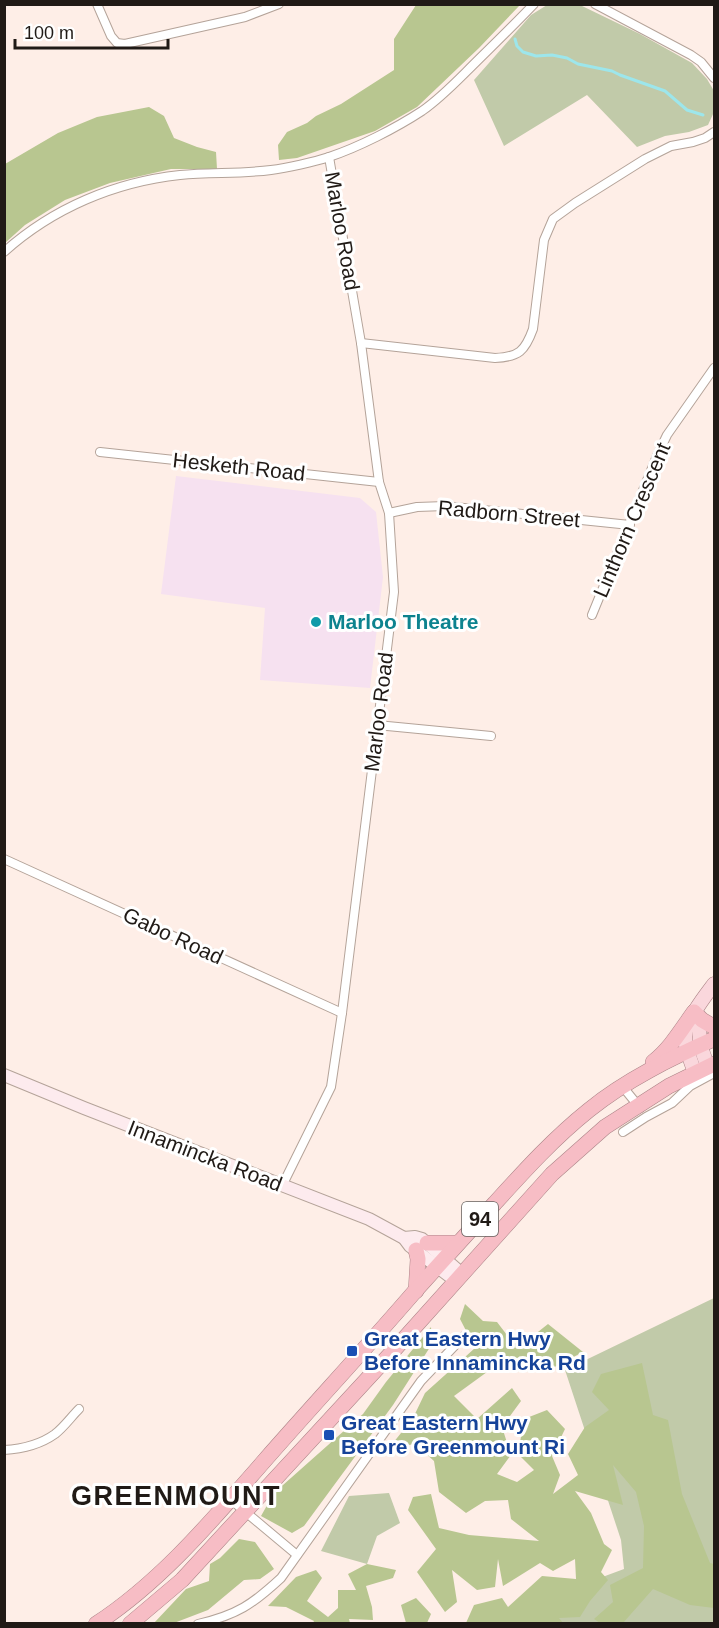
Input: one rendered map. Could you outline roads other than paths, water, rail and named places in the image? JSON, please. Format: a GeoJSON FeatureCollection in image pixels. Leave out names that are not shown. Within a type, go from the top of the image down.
{"type":"FeatureCollection","features":[{"type":"Feature","properties":{"kind":"highway"},"geometry":{"type":"LineString","coordinates":[[628,1084],[661,1056],[694,1012],[714,1027]]}},
{"type":"Feature","properties":{"kind":"highway","name":"94"},"geometry":{"type":"LineString","coordinates":[[96,1623],[125,1603],[177,1556],[458,1243],[559,1135],[590,1109],[628,1084],[701,1045]]}},
{"type":"Feature","properties":{"kind":"highway","name":"94"},"geometry":{"type":"LineString","coordinates":[[130,1623],[182,1580],[552,1174],[605,1127],[642,1111],[669,1086],[708,1069]]}},
{"type":"Feature","properties":{"kind":"highway"},"geometry":{"type":"LineString","coordinates":[[416,1291],[421,1246],[458,1243]]}},
{"type":"Feature","properties":{"kind":"main road"},"geometry":{"type":"LineString","coordinates":[[708,1069],[701,1045],[699,1024],[694,1012],[714,984]]}},
{"type":"Feature","properties":{"kind":"main road","name":"Innamincka Road"},"geometry":{"type":"LineString","coordinates":[[4,1075],[369,1219],[404,1238],[422,1239],[421,1246]]}},
{"type":"Feature","properties":{"kind":"main road"},"geometry":{"type":"LineString","coordinates":[[421,1246],[459,1278]]}},
{"type":"Feature","properties":{"kind":"street"},"geometry":{"type":"LineString","coordinates":[[97,4],[111,36],[117,43],[125,44],[234,20],[279,4]]}},
{"type":"Feature","properties":{"kind":"street"},"geometry":{"type":"LineString","coordinates":[[4,252],[34,228],[63,210],[119,187],[150,179],[181,175],[272,170],[328,157],[377,136],[423,110],[449,88],[534,4]]}},
{"type":"Feature","properties":{"kind":"street"},"geometry":{"type":"LineString","coordinates":[[595,4],[691,55],[701,62],[714,78]]}},
{"type":"Feature","properties":{"kind":"street"},"geometry":{"type":"LineString","coordinates":[[361,343],[495,358],[520,353],[533,330],[544,240],[553,219],[574,203],[645,159],[671,146],[693,142],[714,132]]}},
{"type":"Feature","properties":{"kind":"street","name":"Marloo Road"},"geometry":{"type":"LineString","coordinates":[[282,1186],[331,1087],[394,592],[389,513],[379,482],[361,343],[328,157]]}},
{"type":"Feature","properties":{"kind":"street","name":"Linthorn Crescent"},"geometry":{"type":"LineString","coordinates":[[592,615],[657,456],[668,435],[714,368]]}},
{"type":"Feature","properties":{"kind":"street","name":"Hesketh Road"},"geometry":{"type":"LineString","coordinates":[[100,452],[379,482]]}},
{"type":"Feature","properties":{"kind":"street","name":"Radborn Street"},"geometry":{"type":"LineString","coordinates":[[389,513],[417,507],[445,506],[630,525]]}},
{"type":"Feature","properties":{"kind":"street"},"geometry":{"type":"LineString","coordinates":[[377,724],[491,736]]}},
{"type":"Feature","properties":{"kind":"street","name":"Gabo Road"},"geometry":{"type":"LineString","coordinates":[[4,859],[342,1013]]}},
{"type":"Feature","properties":{"kind":"street"},"geometry":{"type":"LineString","coordinates":[[622,1132],[642,1111],[628,1084]]}},
{"type":"Feature","properties":{"kind":"street"},"geometry":{"type":"LineString","coordinates":[[198,1623],[238,1612],[260,1598],[281,1578],[421,1381],[464,1336]]}},
{"type":"Feature","properties":{"kind":"street"},"geometry":{"type":"LineString","coordinates":[[4,1450],[38,1443],[55,1433],[79,1409]]}},
{"type":"Feature","properties":{"kind":"street"},"geometry":{"type":"LineString","coordinates":[[230,1499],[297,1555]]}},
{"type":"Feature","properties":{"kind":"waterway"},"geometry":{"type":"LineString","coordinates":[[515,39],[517,46],[523,52],[536,56],[552,55],[567,58],[578,64],[612,71],[665,91],[687,110],[703,115]]}},
{"type":"Feature","properties":{"kind":"place","name":"Marloo Theatre"},"geometry":{"type":"Point","coordinates":[316,622]}},
{"type":"Feature","properties":{"kind":"place","name":"Great Eastern Hwy Before Innamincka Rd"},"geometry":{"type":"Point","coordinates":[352,1351]}},
{"type":"Feature","properties":{"kind":"place","name":"Great Eastern Hwy Before Greenmount Ri"},"geometry":{"type":"Point","coordinates":[329,1435]}},
{"type":"Feature","properties":{"kind":"district","name":"GREENMOUNT"},"geometry":{"type":"Point","coordinates":[176,1496]}}]}
